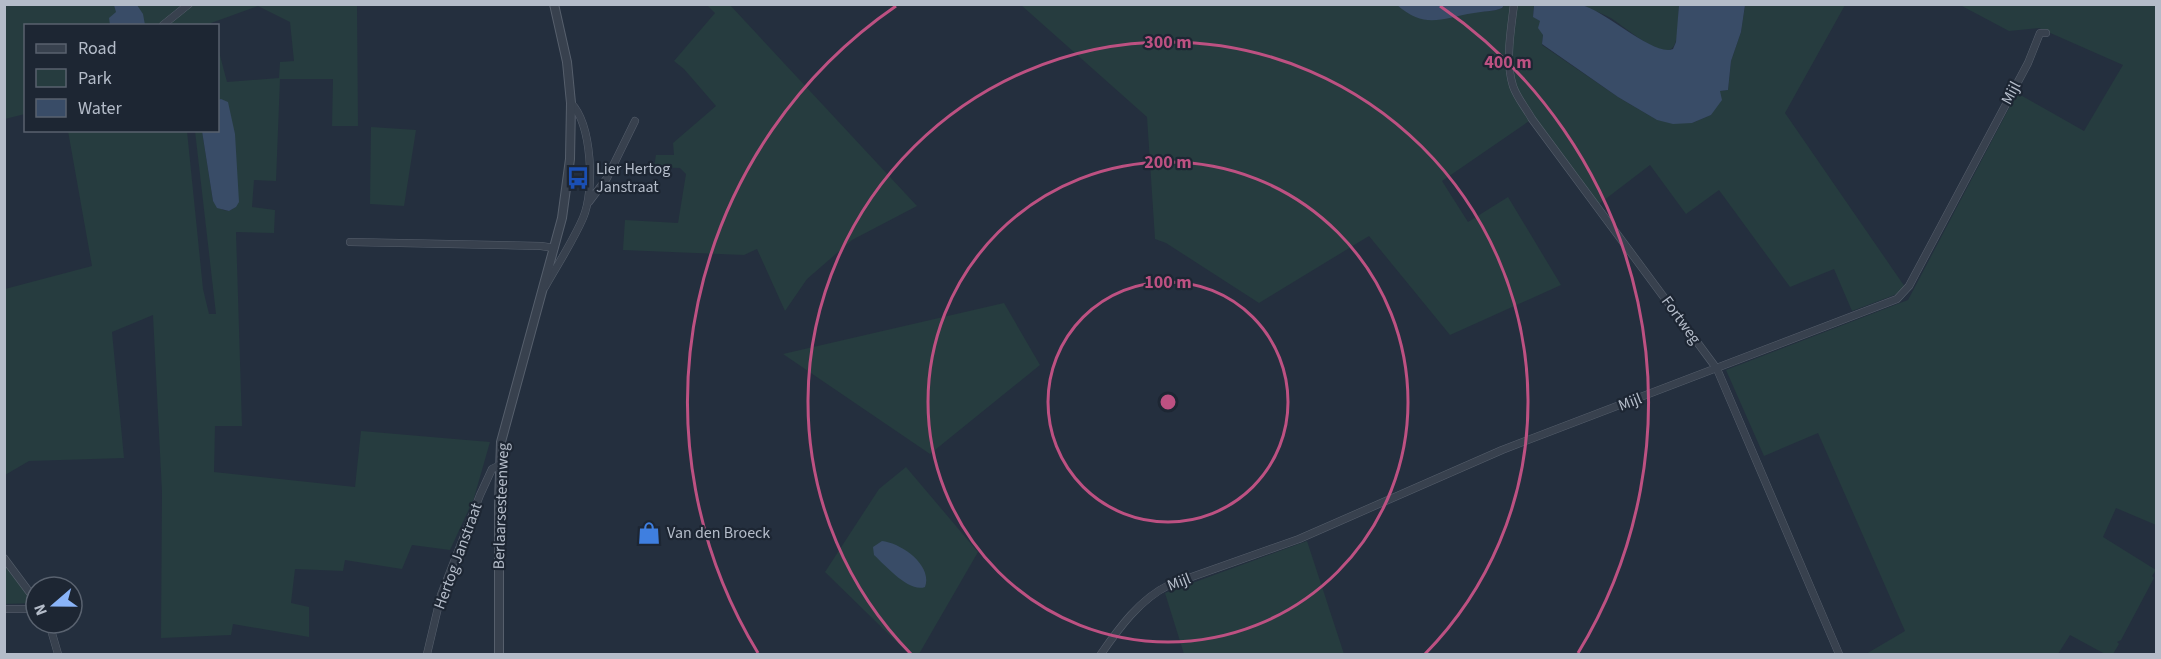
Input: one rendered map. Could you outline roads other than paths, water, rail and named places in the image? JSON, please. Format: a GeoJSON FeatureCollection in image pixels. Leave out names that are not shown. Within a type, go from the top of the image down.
{"type":"FeatureCollection","features":[{"type":"Feature","properties":{"kind":"street"},"geometry":{"type":"LineString","coordinates":[[164,24],[189,4]]}},
{"type":"Feature","properties":{"kind":"street","name":"Berlaarsesteenweg"},"geometry":{"type":"LineString","coordinates":[[499,654],[501,442],[554,248],[568,184],[572,138],[567,62],[554,4]]}},
{"type":"Feature","properties":{"kind":"street","name":"Fortweg"},"geometry":{"type":"LineString","coordinates":[[1514,4],[1511,75],[1519,97],[1532,119],[1717,369],[1839,654]]}},
{"type":"Feature","properties":{"kind":"street","name":"Mijl"},"geometry":{"type":"LineString","coordinates":[[1101,654],[1132,615],[1160,590],[1309,535],[1502,450],[1897,299],[1904,293],[2028,63],[2040,33],[2046,33]]}},
{"type":"Feature","properties":{"kind":"street","name":"Berlaarsesteenweg"},"geometry":{"type":"LineString","coordinates":[[543,292],[584,217],[588,203],[590,160],[585,134],[571,102]]}},
{"type":"Feature","properties":{"kind":"street","name":"Berlaarsesteenweg"},"geometry":{"type":"LineString","coordinates":[[588,203],[607,178],[635,121]]}},
{"type":"Feature","properties":{"kind":"street"},"geometry":{"type":"LineString","coordinates":[[350,242],[519,245],[554,248]]}},
{"type":"Feature","properties":{"kind":"street","name":"Hertog Janstraat"},"geometry":{"type":"LineString","coordinates":[[427,654],[441,595],[480,495],[492,470],[500,465]]}},
{"type":"Feature","properties":{"kind":"street"},"geometry":{"type":"LineString","coordinates":[[4,558],[24,585]]}},
{"type":"Feature","properties":{"kind":"street"},"geometry":{"type":"LineString","coordinates":[[4,609],[24,609]]}},
{"type":"Feature","properties":{"kind":"street"},"geometry":{"type":"LineString","coordinates":[[53,635],[58,654]]}},
{"type":"Feature","properties":{"kind":"water"},"geometry":{"type":"Polygon","coordinates":[[[1557,3],[1581,5],[1603,15],[1642,40],[1665,50],[1673,49],[1676,42],[1679,5],[1745,5],[1741,32],[1731,61],[1728,90],[1720,91],[1722,100],[1711,115],[1692,123],[1673,124],[1657,120],[1618,97],[1542,44],[1543,35],[1538,28],[1540,21],[1533,17],[1534,6],[1557,3]]]}},
{"type":"Feature","properties":{"kind":"water"},"geometry":{"type":"Polygon","coordinates":[[[114,5],[137,5],[143,14],[145,24],[110,24],[109,18],[116,12],[114,5]]]}},
{"type":"Feature","properties":{"kind":"water"},"geometry":{"type":"Polygon","coordinates":[[[1397,5],[1504,5],[1495,10],[1425,20],[1407,13],[1397,5]]]}},
{"type":"Feature","properties":{"kind":"water"},"geometry":{"type":"Polygon","coordinates":[[[219,100],[228,102],[235,134],[239,202],[229,211],[217,208],[213,201],[202,132],[219,132],[219,100]]]}},
{"type":"Feature","properties":{"kind":"water"},"geometry":{"type":"Polygon","coordinates":[[[882,541],[898,546],[920,563],[926,579],[925,587],[919,588],[905,582],[874,555],[873,547],[882,541]]]}},
{"type":"Feature","properties":{"kind":"place","name":"Lier Hertog Janstraat"},"geometry":{"type":"Point","coordinates":[578,178]}},
{"type":"Feature","properties":{"kind":"place","name":"Van den Broeck"},"geometry":{"type":"Point","coordinates":[649,533]}}]}
